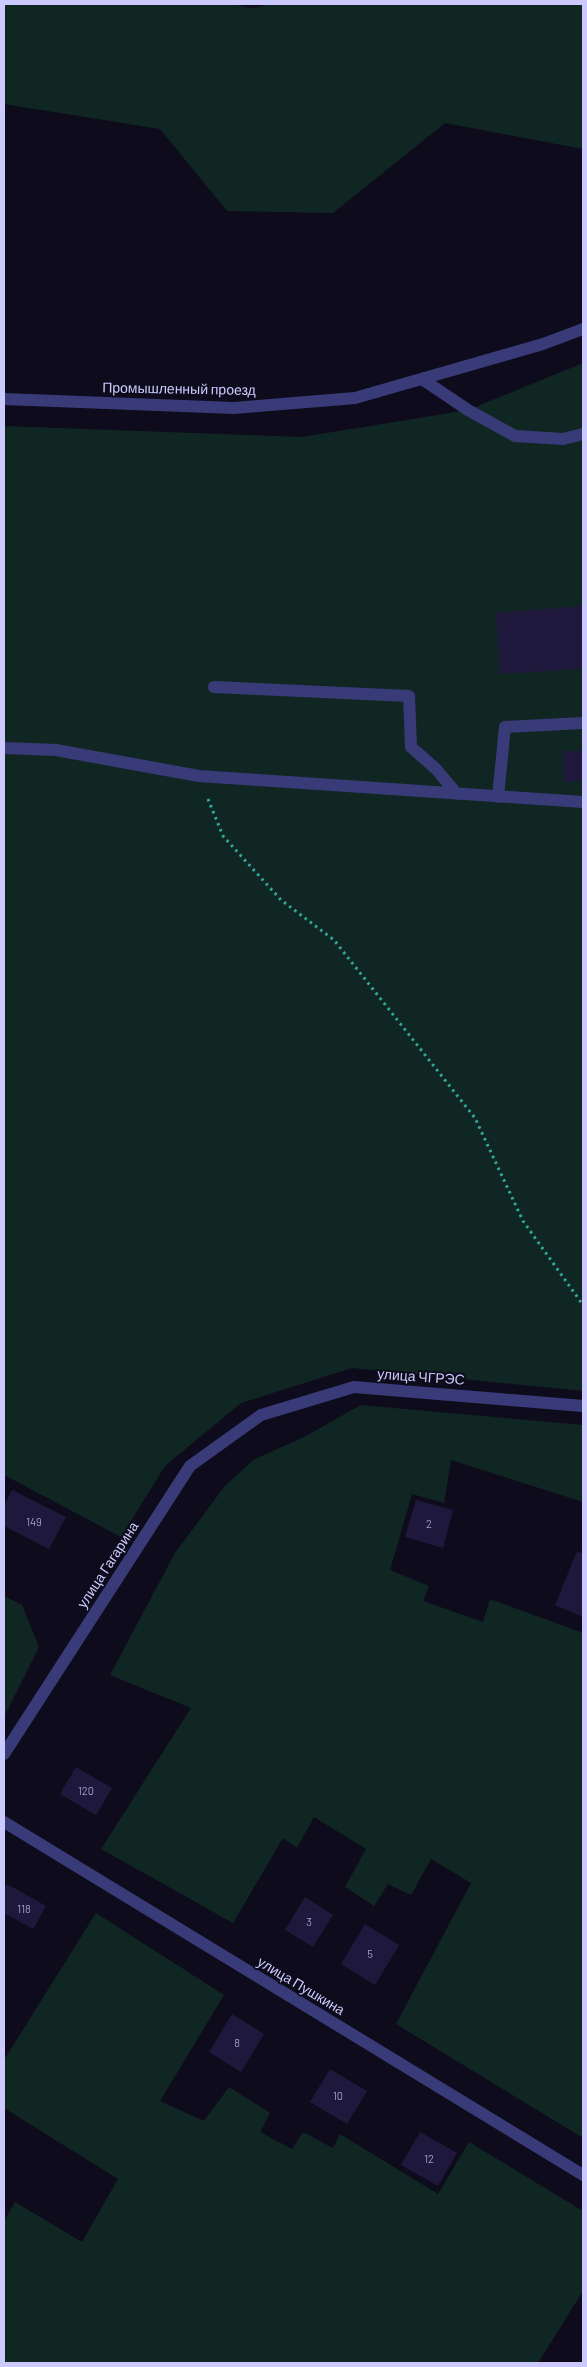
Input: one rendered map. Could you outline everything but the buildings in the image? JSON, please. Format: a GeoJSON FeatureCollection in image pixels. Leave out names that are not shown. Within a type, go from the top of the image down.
{"type":"FeatureCollection","features":[{"type":"Feature","properties":{"kind":"street","name":"Промышленный проезд"},"geometry":{"type":"LineString","coordinates":[[4,399],[234,408],[355,398],[543,344],[583,328]]}},
{"type":"Feature","properties":{"kind":"street"},"geometry":{"type":"LineString","coordinates":[[422,378],[468,410],[515,436],[563,439],[583,434]]}},
{"type":"Feature","properties":{"kind":"street"},"geometry":{"type":"LineString","coordinates":[[214,687],[409,696],[411,747],[436,769],[457,794]]}},
{"type":"Feature","properties":{"kind":"street"},"geometry":{"type":"LineString","coordinates":[[498,797],[505,727],[583,723]]}},
{"type":"Feature","properties":{"kind":"street"},"geometry":{"type":"LineString","coordinates":[[4,748],[56,750],[199,776],[583,802]]}},
{"type":"Feature","properties":{"kind":"street","name":"улица ЧГРЭС"},"geometry":{"type":"LineString","coordinates":[[261,1415],[354,1387],[583,1406]]}},
{"type":"Feature","properties":{"kind":"street","name":"улица Гагарина"},"geometry":{"type":"LineString","coordinates":[[4,1754],[190,1466],[261,1415]]}},
{"type":"Feature","properties":{"kind":"street","name":"улица Пушкина"},"geometry":{"type":"LineString","coordinates":[[4,1822],[583,2175]]}},
{"type":"Feature","properties":{"kind":"path"},"geometry":{"type":"LineString","coordinates":[[199,776],[223,836],[282,900],[334,940],[475,1118],[523,1221],[583,1305]]}},
{"type":"Feature","properties":{"kind":"green space"},"geometry":{"type":"Polygon","coordinates":[[[4,4],[230,4],[253,8],[271,4],[583,4],[583,149],[445,123],[333,213],[227,211],[160,129],[4,104],[4,4]]]}},
{"type":"Feature","properties":{"kind":"green space"},"geometry":{"type":"Polygon","coordinates":[[[583,363],[583,1391],[352,1368],[241,1403],[165,1466],[121,1537],[4,1475],[4,426],[302,437],[468,410],[583,363]]]}},
{"type":"Feature","properties":{"kind":"green space"},"geometry":{"type":"Polygon","coordinates":[[[361,1405],[583,1425],[583,1502],[451,1460],[444,1503],[412,1494],[390,1570],[429,1586],[423,1601],[483,1622],[490,1599],[583,1633],[583,2138],[396,2024],[471,1883],[431,1859],[411,1895],[388,1884],[374,1906],[345,1887],[366,1849],[314,1817],[297,1848],[283,1838],[233,1923],[101,1849],[191,1708],[110,1675],[175,1553],[224,1487],[253,1460],[304,1437],[361,1405]]]}},
{"type":"Feature","properties":{"kind":"green space"},"geometry":{"type":"Polygon","coordinates":[[[4,1596],[22,1605],[39,1647],[4,1717],[4,1596]]]}},
{"type":"Feature","properties":{"kind":"green space"},"geometry":{"type":"Polygon","coordinates":[[[96,1913],[224,1995],[160,2101],[204,2121],[229,2087],[270,2113],[260,2132],[292,2149],[303,2132],[333,2148],[340,2134],[438,2194],[469,2142],[583,2211],[583,2291],[538,2363],[4,2363],[4,2221],[15,2202],[82,2242],[118,2179],[4,2108],[4,2060],[96,1913]]]}}]}
